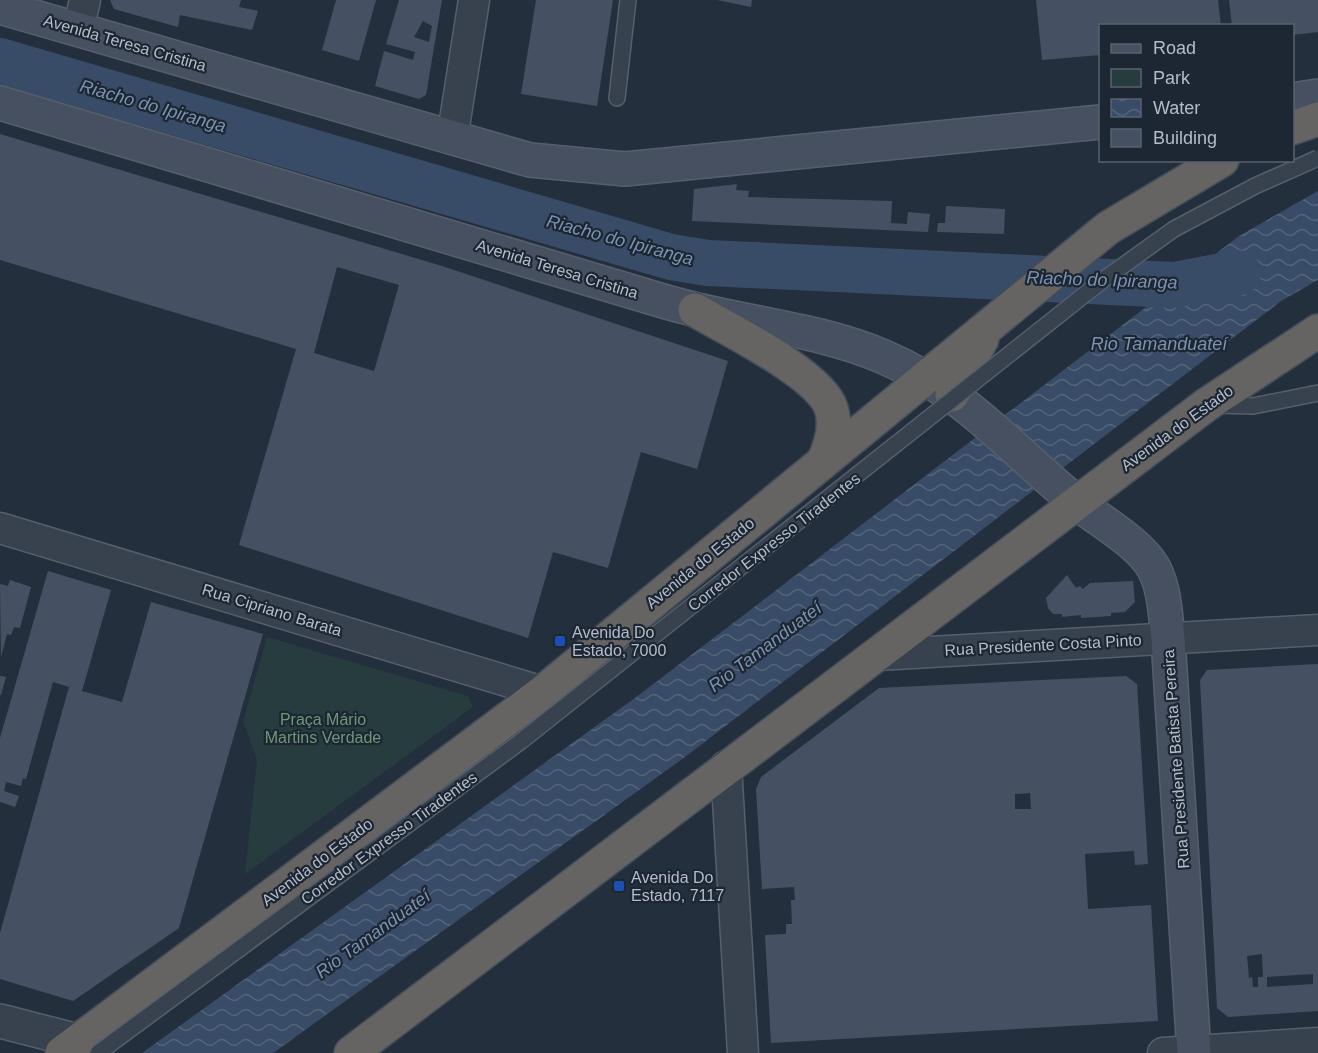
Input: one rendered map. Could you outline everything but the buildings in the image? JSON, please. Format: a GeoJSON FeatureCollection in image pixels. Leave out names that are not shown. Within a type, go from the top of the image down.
{"type":"FeatureCollection","features":[{"type":"Feature","properties":{"kind":"highway"},"geometry":{"type":"LineString","coordinates":[[1294,128],[1318,119]]}},
{"type":"Feature","properties":{"kind":"highway","name":"Avenida do Estado"},"geometry":{"type":"LineString","coordinates":[[79,1049],[543,692],[1108,228],[1219,162]]}},
{"type":"Feature","properties":{"kind":"highway"},"geometry":{"type":"LineString","coordinates":[[694,310],[791,367],[820,389],[831,406],[833,417],[832,440],[823,462]]}},
{"type":"Feature","properties":{"kind":"highway"},"geometry":{"type":"LineString","coordinates":[[963,403],[990,325]]}},
{"type":"Feature","properties":{"kind":"highway","name":"Avenida do Estado"},"geometry":{"type":"LineString","coordinates":[[351,1053],[726,766],[877,655],[1070,497],[1318,331]]}},
{"type":"Feature","properties":{"kind":"main road","name":"Avenida Teresa Cristina"},"geometry":{"type":"LineString","coordinates":[[0,7],[82,15],[452,139],[530,160],[624,169],[1099,122]]}},
{"type":"Feature","properties":{"kind":"main road"},"geometry":{"type":"LineString","coordinates":[[1294,100],[1318,96]]}},
{"type":"Feature","properties":{"kind":"main road","name":"Avenida Teresa Cristina"},"geometry":{"type":"LineString","coordinates":[[0,103],[694,310],[825,337],[882,356],[926,377],[963,403],[1070,497]]}},
{"type":"Feature","properties":{"kind":"main road","name":"Rua Presidente Batista Pereira"},"geometry":{"type":"LineString","coordinates":[[1070,497],[1130,542],[1151,563],[1161,587],[1168,639],[1183,1052]]}},
{"type":"Feature","properties":{"kind":"street"},"geometry":{"type":"LineString","coordinates":[[452,139],[474,0]]}},
{"type":"Feature","properties":{"kind":"street","name":"Rua Cipriano Barata"},"geometry":{"type":"LineString","coordinates":[[0,528],[543,692]]}},
{"type":"Feature","properties":{"kind":"street","name":"Rua Presidente Costa Pinto"},"geometry":{"type":"LineString","coordinates":[[877,655],[1318,630]]}},
{"type":"Feature","properties":{"kind":"street"},"geometry":{"type":"LineString","coordinates":[[726,766],[742,1053]]}},
{"type":"Feature","properties":{"kind":"street"},"geometry":{"type":"LineString","coordinates":[[0,1021],[79,1049]]}},
{"type":"Feature","properties":{"kind":"street"},"geometry":{"type":"LineString","coordinates":[[1183,1052],[1318,1043]]}},
{"type":"Feature","properties":{"kind":"lane"},"geometry":{"type":"LineString","coordinates":[[617,98],[628,0]]}},
{"type":"Feature","properties":{"kind":"lane","name":"Corredor Expresso Tiradentes"},"geometry":{"type":"LineString","coordinates":[[79,1049],[520,742],[1103,280],[1174,229],[1255,186],[1318,158]]}},
{"type":"Feature","properties":{"kind":"lane"},"geometry":{"type":"LineString","coordinates":[[1206,405],[1253,406],[1318,393]]}},
{"type":"Feature","properties":{"kind":"green space","name":"Praça Mário Martins Verdade"},"geometry":{"type":"Polygon","coordinates":[[[267,637],[468,696],[473,707],[245,874],[257,760],[243,721],[267,637]]]}},
{"type":"Feature","properties":{"kind":"water","name":"Rio Tamanduateí"},"geometry":{"type":"Polygon","coordinates":[[[1318,191],[1318,280],[1281,301],[685,757],[273,1053],[142,1053],[639,695],[1239,236],[1318,191]]]}},
{"type":"Feature","properties":{"kind":"waterway","name":"Riacho do Ipiranga"},"geometry":{"type":"LineString","coordinates":[[0,61],[671,257],[708,263],[1174,285],[1238,273]]}},
{"type":"Feature","properties":{"kind":"place","name":"Avenida Do Estado, 7000"},"geometry":{"type":"Point","coordinates":[560,641]}},
{"type":"Feature","properties":{"kind":"place","name":"Avenida Do Estado, 7117"},"geometry":{"type":"Point","coordinates":[619,886]}}]}
